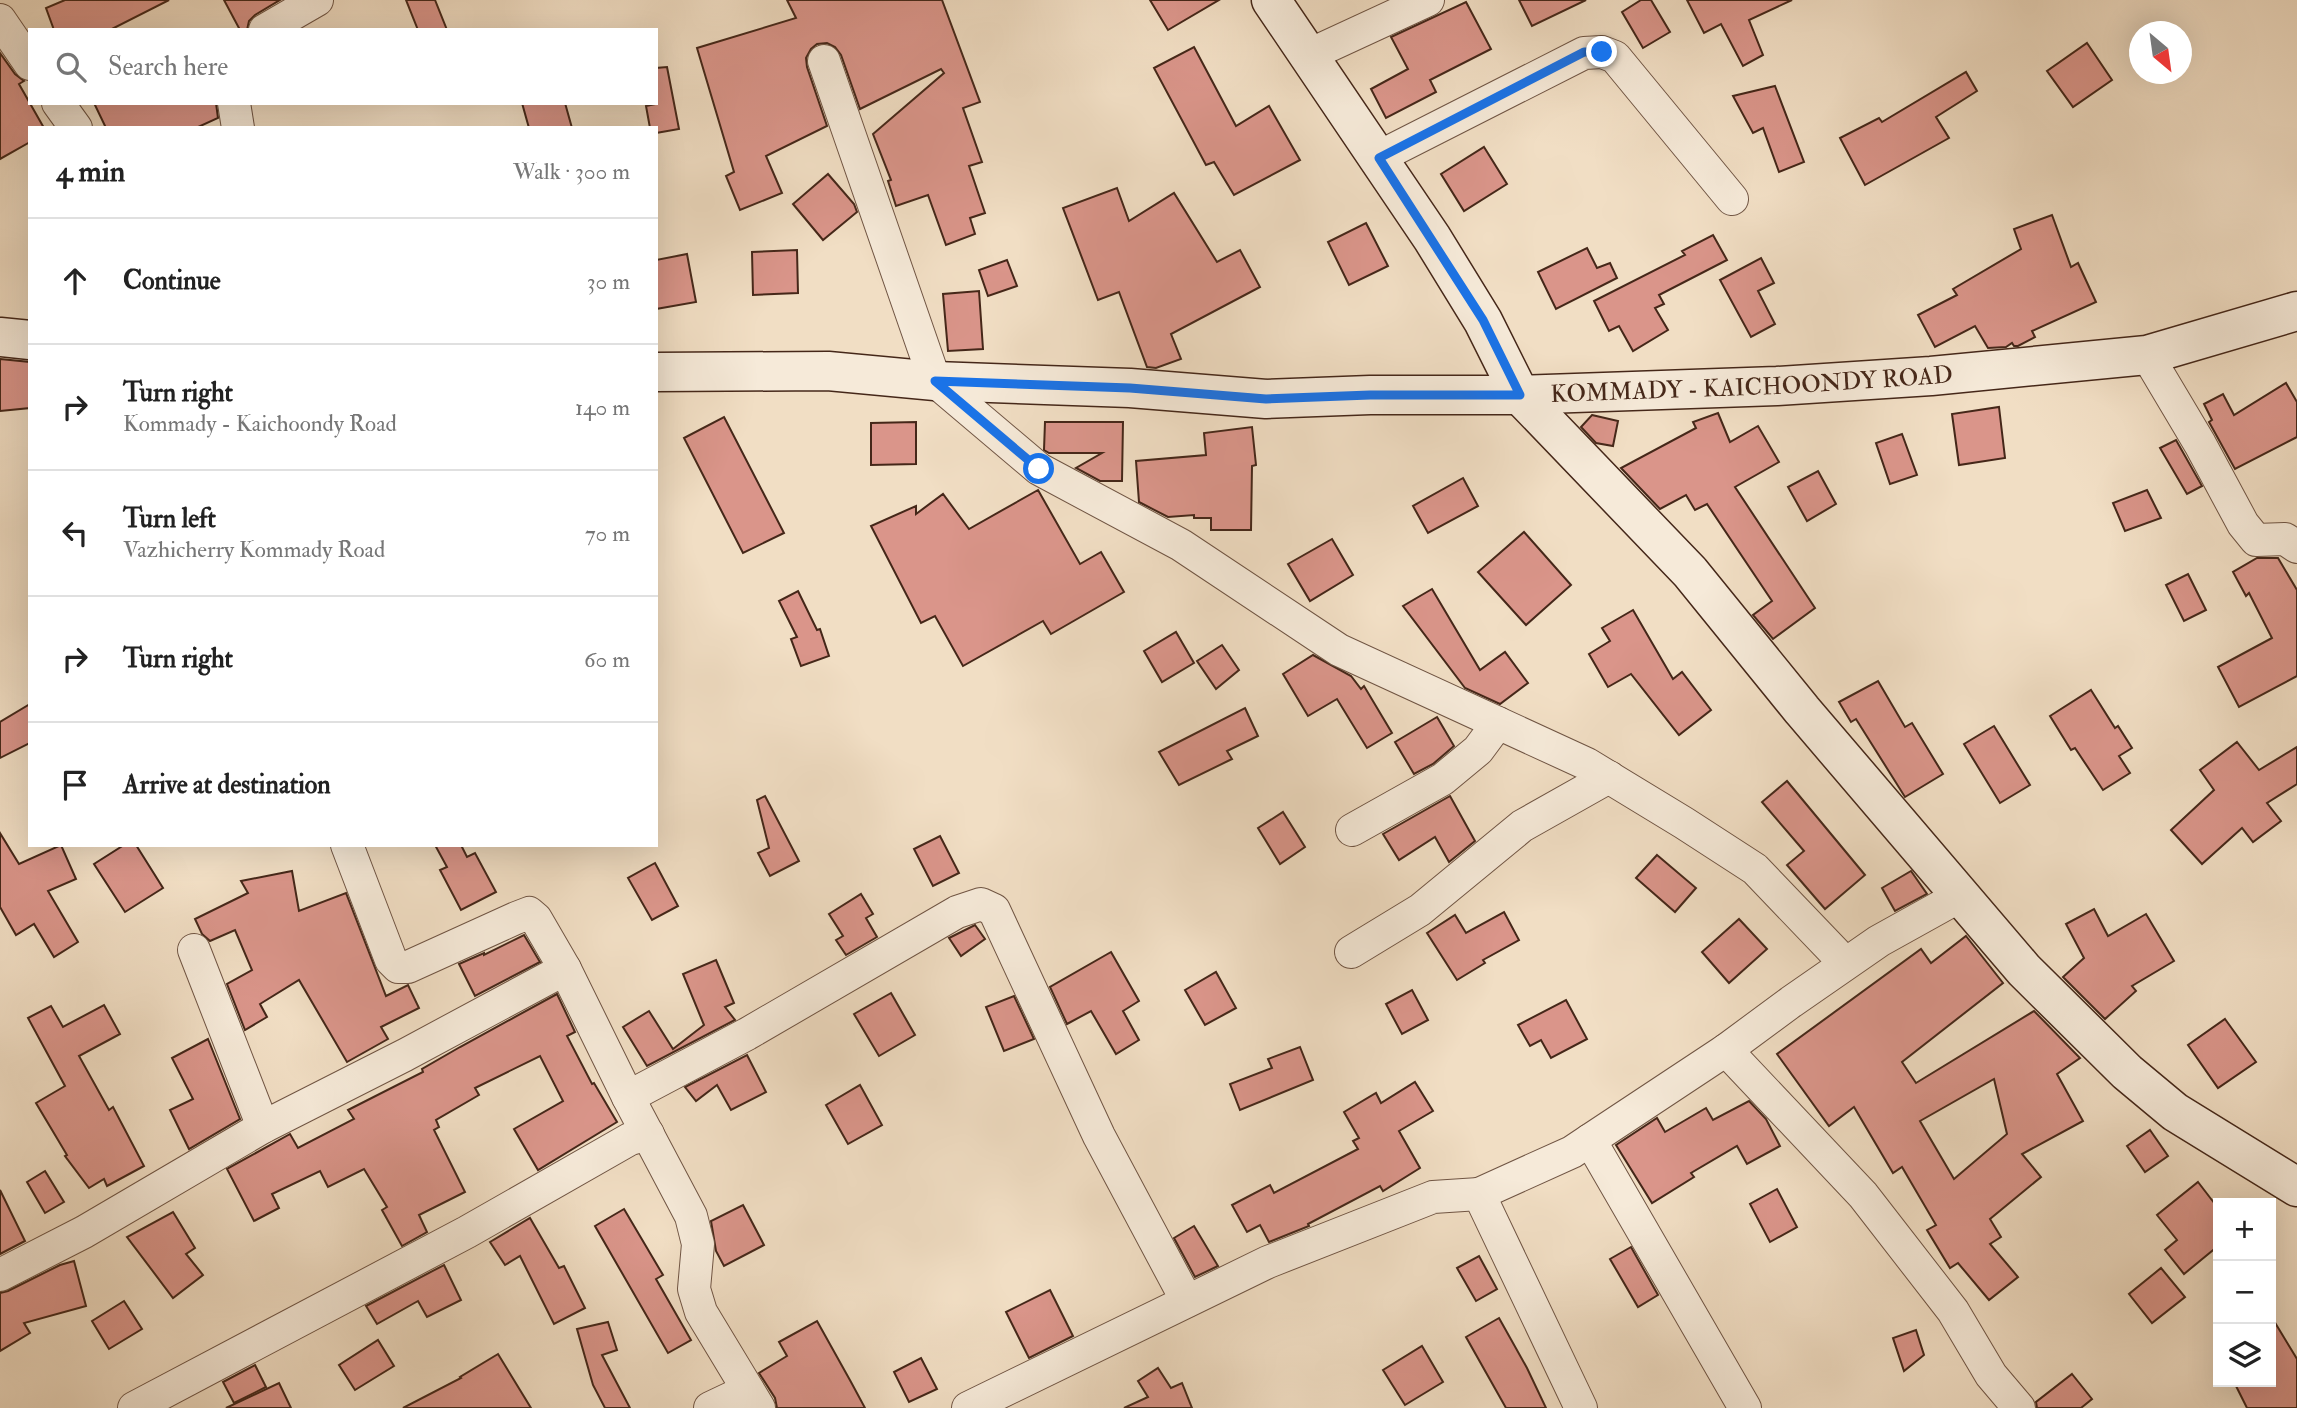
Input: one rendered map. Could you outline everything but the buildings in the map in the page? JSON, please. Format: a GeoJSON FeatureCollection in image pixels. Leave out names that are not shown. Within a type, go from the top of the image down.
{"type":"FeatureCollection","features":[{"type":"Feature","properties":{"kind":"main road"},"geometry":{"type":"LineString","coordinates":[[1271,0],[1379,158],[1483,320],[1520,395],[1690,572],[1802,710],[2024,970],[2127,1072],[2175,1112],[2297,1187]]}},
{"type":"Feature","properties":{"kind":"main road","name":"KOMMADY - KAICHOONDY ROAD"},"geometry":{"type":"LineString","coordinates":[[658,372],[828,371],[935,381],[1130,388],[1266,399],[1370,395],[1520,395],[1802,385],[1931,376],[2147,355],[2297,312]]}},
{"type":"Feature","properties":{"kind":"main road"},"geometry":{"type":"LineString","coordinates":[[0,337],[28,340]]}},
{"type":"Feature","properties":{"kind":"street"},"geometry":{"type":"LineString","coordinates":[[268,28],[317,0]]}},
{"type":"Feature","properties":{"kind":"street"},"geometry":{"type":"LineString","coordinates":[[1309,55],[1428,0]]}},
{"type":"Feature","properties":{"kind":"street"},"geometry":{"type":"LineString","coordinates":[[0,20],[28,61]]}},
{"type":"Feature","properties":{"kind":"street"},"geometry":{"type":"LineString","coordinates":[[1379,158],[1584,52],[1602,52],[1615,57],[1732,199]]}},
{"type":"Feature","properties":{"kind":"street"},"geometry":{"type":"LineString","coordinates":[[824,61],[935,381],[1039,469],[1181,545],[1339,650],[1587,764],[1755,869],[1845,963]]}},
{"type":"Feature","properties":{"kind":"street"},"geometry":{"type":"LineString","coordinates":[[59,105],[75,126]]}},
{"type":"Feature","properties":{"kind":"street"},"geometry":{"type":"LineString","coordinates":[[234,105],[238,126]]}},
{"type":"Feature","properties":{"kind":"street"},"geometry":{"type":"LineString","coordinates":[[2147,355],[2200,444],[2243,524],[2256,540],[2285,539],[2297,547]]}},
{"type":"Feature","properties":{"kind":"street"},"geometry":{"type":"LineString","coordinates":[[1352,830],[1443,779],[1478,750],[1499,723]]}},
{"type":"Feature","properties":{"kind":"street"},"geometry":{"type":"LineString","coordinates":[[1351,952],[1420,910],[1522,826],[1609,777]]}},
{"type":"Feature","properties":{"kind":"street"},"geometry":{"type":"LineString","coordinates":[[348,847],[391,960],[398,967],[408,967],[529,913],[536,919],[565,969],[691,1216],[698,1244],[694,1289],[701,1312],[754,1399],[710,1408]]}},
{"type":"Feature","properties":{"kind":"street"},"geometry":{"type":"LineString","coordinates":[[968,1408],[1268,1262],[1433,1197],[1479,1194],[1572,1152],[1726,1050],[1845,963],[1960,896]]}},
{"type":"Feature","properties":{"kind":"street"},"geometry":{"type":"LineString","coordinates":[[628,1097],[747,1034],[957,912],[981,904],[994,910],[1099,1136],[1187,1301]]}},
{"type":"Feature","properties":{"kind":"street"},"geometry":{"type":"LineString","coordinates":[[194,950],[262,1126]]}},
{"type":"Feature","properties":{"kind":"street"},"geometry":{"type":"LineString","coordinates":[[0,1275],[84,1232],[262,1126],[405,1055],[565,969]]}},
{"type":"Feature","properties":{"kind":"street"},"geometry":{"type":"LineString","coordinates":[[1726,1050],[1863,1195],[1952,1311],[1991,1375],[2019,1408]]}},
{"type":"Feature","properties":{"kind":"street"},"geometry":{"type":"LineString","coordinates":[[134,1408],[467,1233],[630,1139],[648,1134]]}},
{"type":"Feature","properties":{"kind":"street"},"geometry":{"type":"LineString","coordinates":[[1590,1140],[1745,1408]]}},
{"type":"Feature","properties":{"kind":"street"},"geometry":{"type":"LineString","coordinates":[[1479,1194],[1581,1408]]}},
{"type":"Feature","properties":{"kind":"route"},"geometry":{"type":"LineString","coordinates":[[1039,469],[935,381],[1130,388],[1266,399],[1370,395],[1520,395],[1483,320],[1379,158],[1584,52],[1602,52]]}}]}
